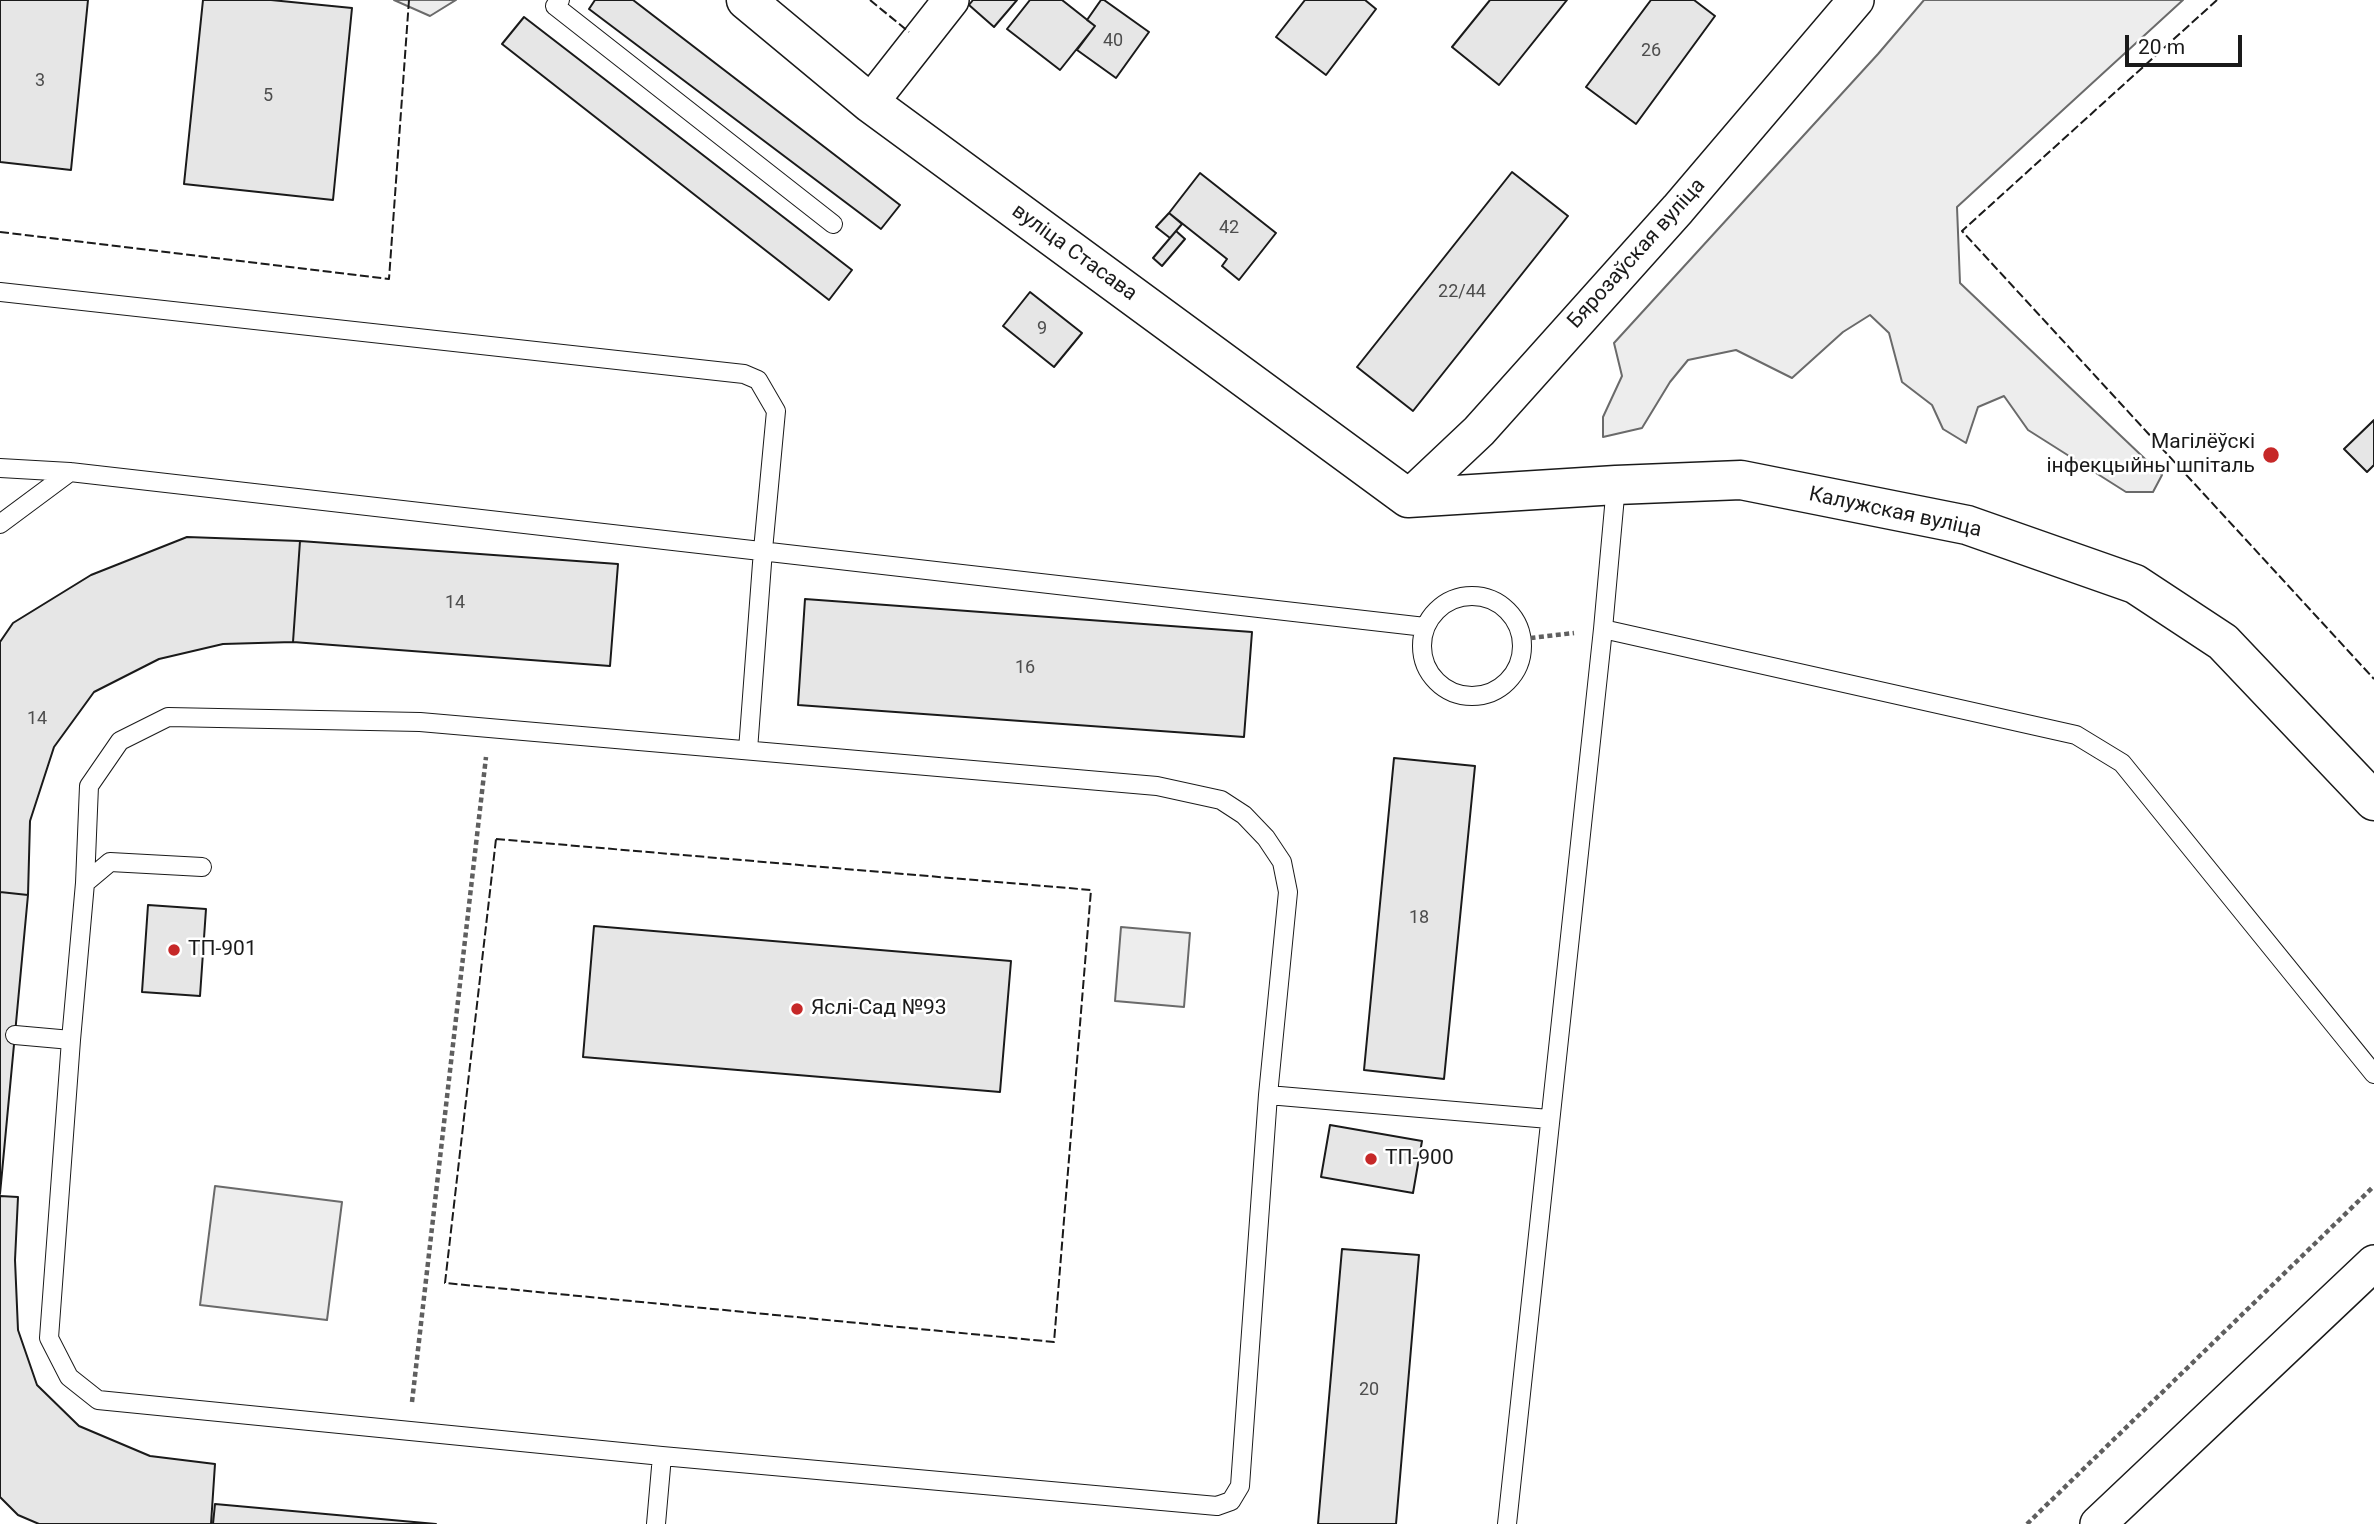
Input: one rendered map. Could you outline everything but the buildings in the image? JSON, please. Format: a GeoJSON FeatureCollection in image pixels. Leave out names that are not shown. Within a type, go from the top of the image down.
{"type":"FeatureCollection","features":[{"type":"Feature","properties":{"kind":"street","name":"вуліца Стасава"},"geometry":{"type":"LineString","coordinates":[[746,0],[870,103],[1408,498]]}},
{"type":"Feature","properties":{"kind":"street"},"geometry":{"type":"LineString","coordinates":[[870,103],[951,0]]}},
{"type":"Feature","properties":{"kind":"street","name":"Бярозаўская вуліца"},"geometry":{"type":"LineString","coordinates":[[1408,498],[1479,431],[1678,209],[1856,0]]}},
{"type":"Feature","properties":{"kind":"street","name":"Калужская вуліца"},"geometry":{"type":"LineString","coordinates":[[1408,498],[1741,480],[1967,525],[2135,584],[2223,642],[2374,801]]}},
{"type":"Feature","properties":{"kind":"street"},"geometry":{"type":"LineString","coordinates":[[2098,1524],[2374,1263]]}},
{"type":"Feature","properties":{"kind":"lane"},"geometry":{"type":"LineString","coordinates":[[560,0],[555,6],[833,223]]}},
{"type":"Feature","properties":{"kind":"lane"},"geometry":{"type":"LineString","coordinates":[[0,292],[744,374],[758,380],[776,411],[748,750]]}},
{"type":"Feature","properties":{"kind":"lane"},"geometry":{"type":"LineString","coordinates":[[0,468],[70,472],[1425,628]]}},
{"type":"Feature","properties":{"kind":"lane"},"geometry":{"type":"LineString","coordinates":[[0,524],[70,472]]}},
{"type":"Feature","properties":{"kind":"lane"},"geometry":{"type":"LineString","coordinates":[[1507,1524],[1616,485]]}},
{"type":"Feature","properties":{"kind":"lane"},"geometry":{"type":"LineString","coordinates":[[1478,596],[1494,601],[1507,610],[1517,623],[1522,639],[1520,663],[1507,684],[1492,693],[1476,697],[1459,695],[1443,688],[1431,676],[1424,661],[1421,644],[1425,628],[1434,613],[1446,603],[1462,597],[1478,596]]}},
{"type":"Feature","properties":{"kind":"lane"},"geometry":{"type":"LineString","coordinates":[[1603,629],[2076,735],[2122,763],[2374,1074]]}},
{"type":"Feature","properties":{"kind":"lane"},"geometry":{"type":"LineString","coordinates":[[169,717],[420,722],[748,750],[1157,786],[1220,800],[1244,816],[1266,838],[1282,862],[1288,892],[1268,1094],[1240,1486],[1231,1501],[1217,1506],[98,1400],[69,1377],[50,1338],[85,883],[89,786],[120,741],[169,717]]}},
{"type":"Feature","properties":{"kind":"lane"},"geometry":{"type":"LineString","coordinates":[[85,883],[110,862],[202,867]]}},
{"type":"Feature","properties":{"kind":"lane"},"geometry":{"type":"LineString","coordinates":[[15,1035],[71,1040]]}},
{"type":"Feature","properties":{"kind":"lane"},"geometry":{"type":"LineString","coordinates":[[1268,1094],[1549,1119]]}},
{"type":"Feature","properties":{"kind":"lane"},"geometry":{"type":"LineString","coordinates":[[656,1524],[662,1455]]}},
{"type":"Feature","properties":{"kind":"path"},"geometry":{"type":"LineString","coordinates":[[1522,639],[1603,629]]}},
{"type":"Feature","properties":{"kind":"path"},"geometry":{"type":"LineString","coordinates":[[409,1431],[489,728]]}},
{"type":"Feature","properties":{"kind":"path"},"geometry":{"type":"LineString","coordinates":[[2027,1524],[2374,1186]]}},
{"type":"Feature","properties":{"kind":"shaded area"},"geometry":{"type":"Polygon","coordinates":[[[394,0],[456,0],[430,16],[394,0]]]}},
{"type":"Feature","properties":{"kind":"shaded area"},"geometry":{"type":"Polygon","coordinates":[[[1924,0],[2183,0],[1957,207],[1960,283],[2162,475],[2153,492],[2126,492],[2028,430],[2004,396],[1978,407],[1966,443],[1943,429],[1932,405],[1902,382],[1889,333],[1870,315],[1843,332],[1792,378],[1736,350],[1688,360],[1670,382],[1642,428],[1603,437],[1603,417],[1622,376],[1614,343],[1924,0]]]}},
{"type":"Feature","properties":{"kind":"shaded area"},"geometry":{"type":"Polygon","coordinates":[[[1121,927],[1190,933],[1184,1007],[1115,1001],[1121,927]]]}},
{"type":"Feature","properties":{"kind":"shaded area"},"geometry":{"type":"Polygon","coordinates":[[[215,1186],[342,1202],[327,1320],[200,1305],[215,1186]]]}},
{"type":"Feature","properties":{"kind":"fence"},"geometry":{"type":"LineString","coordinates":[[0,232],[389,279],[409,0]]}},
{"type":"Feature","properties":{"kind":"fence"},"geometry":{"type":"LineString","coordinates":[[870,0],[909,32]]}},
{"type":"Feature","properties":{"kind":"fence"},"geometry":{"type":"LineString","coordinates":[[2217,0],[1962,231],[2374,679]]}},
{"type":"Feature","properties":{"kind":"fence"},"geometry":{"type":"LineString","coordinates":[[496,839],[1091,890],[1054,1342],[445,1283],[496,839]]}},
{"type":"Feature","properties":{"kind":"place","name":"Магілёўскі інфекцыйны шпіталь"},"geometry":{"type":"Point","coordinates":[2271,455]}},
{"type":"Feature","properties":{"kind":"place","name":"ТП-901"},"geometry":{"type":"Point","coordinates":[174,950]}},
{"type":"Feature","properties":{"kind":"place","name":"Яслі-Сад №93"},"geometry":{"type":"Point","coordinates":[797,1009]}},
{"type":"Feature","properties":{"kind":"place","name":"ТП-900"},"geometry":{"type":"Point","coordinates":[1371,1159]}}]}
